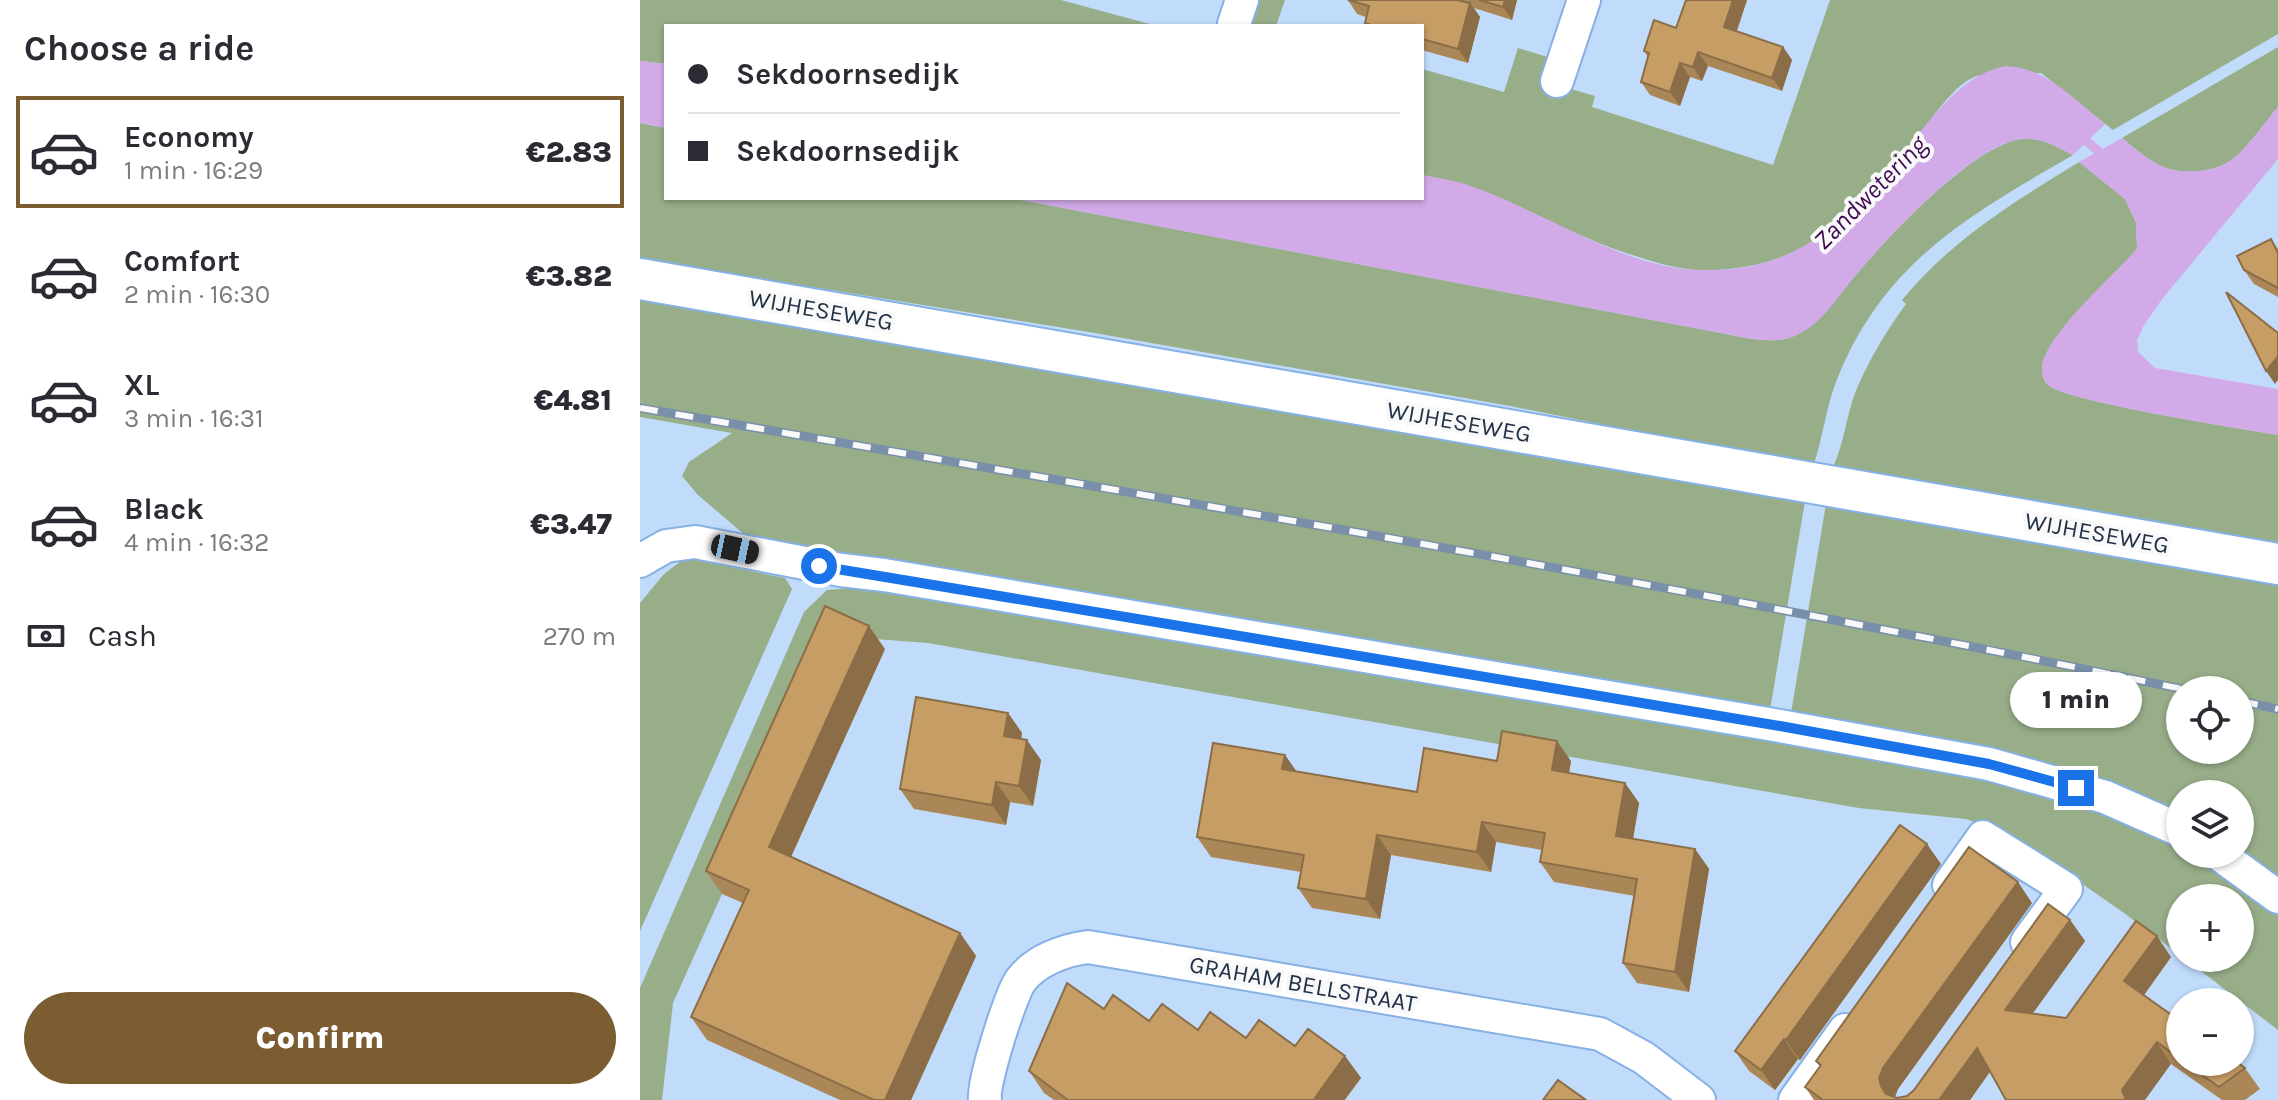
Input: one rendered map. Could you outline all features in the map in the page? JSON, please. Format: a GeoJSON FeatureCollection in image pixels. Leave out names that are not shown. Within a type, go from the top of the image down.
{"type":"FeatureCollection","features":[{"type":"Feature","properties":{"kind":"main road","name":"WIJHESEWEG"},"geometry":{"type":"LineString","coordinates":[[640,279],[2278,564]]}},
{"type":"Feature","properties":{"kind":"street"},"geometry":{"type":"LineString","coordinates":[[1557,81],[1584,0]]}},
{"type":"Feature","properties":{"kind":"street"},"geometry":{"type":"LineString","coordinates":[[640,561],[666,546],[695,542],[841,570],[1733,718],[1989,764],[2105,797],[2166,824]]}},
{"type":"Feature","properties":{"kind":"street"},"geometry":{"type":"LineString","coordinates":[[1929,912],[1983,837],[2066,889],[2012,964]]}},
{"type":"Feature","properties":{"kind":"street"},"geometry":{"type":"LineString","coordinates":[[2238,868],[2278,897]]}},
{"type":"Feature","properties":{"kind":"street","name":"GRAHAM BELLSTRAAT"},"geometry":{"type":"LineString","coordinates":[[985,1100],[985,1078],[1020,981],[1049,959],[1073,949],[1088,947],[1600,1034],[1644,1058],[1699,1100]]}},
{"type":"Feature","properties":{"kind":"street"},"geometry":{"type":"LineString","coordinates":[[1795,1100],[1867,1000]]}},
{"type":"Feature","properties":{"kind":"green space"},"geometry":{"type":"Polygon","coordinates":[[[640,0],[1061,0],[1150,24],[664,24],[664,64],[640,61],[640,0]]]}},
{"type":"Feature","properties":{"kind":"green space"},"geometry":{"type":"Polygon","coordinates":[[[1257,0],[1285,0],[1277,24],[1250,24],[1257,0]]]}},
{"type":"Feature","properties":{"kind":"green space"},"geometry":{"type":"Polygon","coordinates":[[[1830,0],[2278,0],[2278,34],[2113,130],[2041,73],[1974,77],[1953,93],[1876,185],[1828,231],[1801,248],[1771,260],[1737,268],[1697,270],[1652,261],[1600,243],[1475,190],[1424,176],[1424,70],[1504,92],[1518,48],[1554,59],[1547,82],[1595,96],[1592,107],[1773,165],[1830,0]]]}},
{"type":"Feature","properties":{"kind":"green space"},"geometry":{"type":"Polygon","coordinates":[[[2278,47],[2278,107],[2246,147],[2227,163],[2199,171],[2171,170],[2141,154],[2122,138],[2278,47]]]}},
{"type":"Feature","properties":{"kind":"green space"},"geometry":{"type":"Polygon","coordinates":[[[640,123],[664,128],[664,200],[1022,200],[1736,336],[1779,340],[1798,334],[1816,320],[1909,217],[1980,157],[2022,139],[2049,143],[2073,155],[1968,219],[1908,269],[1883,299],[1860,333],[1840,372],[1813,467],[1510,406],[1089,332],[640,259],[640,123]]]}},
{"type":"Feature","properties":{"kind":"green space"},"geometry":{"type":"Polygon","coordinates":[[[2079,162],[2125,199],[2136,223],[2137,249],[2049,348],[2042,367],[2045,382],[2060,391],[2117,406],[2278,435],[2278,545],[1833,467],[1855,393],[1878,347],[1906,304],[1902,300],[1962,241],[2007,207],[2079,162]]]}},
{"type":"Feature","properties":{"kind":"green space"},"geometry":{"type":"Polygon","coordinates":[[[640,291],[1806,495],[1770,710],[752,541],[698,495],[682,476],[689,462],[732,433],[640,417],[640,291]]]}},
{"type":"Feature","properties":{"kind":"green space"},"geometry":{"type":"Polygon","coordinates":[[[1827,498],[2278,578],[2278,889],[2254,867],[2254,780],[2166,780],[2166,820],[1791,713],[1827,498]]]}},
{"type":"Feature","properties":{"kind":"green space"},"geometry":{"type":"Polygon","coordinates":[[[685,558],[785,578],[792,589],[640,931],[640,603],[664,574],[685,558]]]}},
{"type":"Feature","properties":{"kind":"green space"},"geometry":{"type":"Polygon","coordinates":[[[862,587],[957,598],[1591,711],[1786,737],[2046,786],[2166,836],[2166,868],[2218,868],[2241,884],[2166,884],[2166,944],[2019,840],[1966,819],[1859,808],[928,643],[839,633],[673,1003],[662,1100],[640,1100],[640,988],[804,612],[827,590],[862,587]]]}},
{"type":"Feature","properties":{"kind":"green space"},"geometry":{"type":"Polygon","coordinates":[[[2254,895],[2278,915],[2278,1030],[2254,1012],[2254,988],[2223,988],[2202,972],[2254,972],[2254,895]]]}},
{"type":"Feature","properties":{"kind":"water"},"geometry":{"type":"Polygon","coordinates":[[[640,61],[664,64],[664,128],[640,123],[640,61]]]}},
{"type":"Feature","properties":{"kind":"water"},"geometry":{"type":"Polygon","coordinates":[[[2005,66],[2020,68],[2047,78],[2105,124],[2073,155],[2049,143],[2022,139],[2002,145],[1979,158],[1906,220],[1816,322],[1799,334],[1779,340],[1736,336],[1022,200],[1424,200],[1424,175],[1487,192],[1635,258],[1696,270],[1736,269],[1771,261],[1801,248],[1828,230],[1854,207],[1951,97],[1970,81],[2005,66]]]}},
{"type":"Feature","properties":{"kind":"water"},"geometry":{"type":"Polygon","coordinates":[[[2278,107],[2278,159],[2162,299],[2137,340],[2138,352],[2155,368],[2278,389],[2278,435],[2117,406],[2060,391],[2047,384],[2042,367],[2049,347],[2085,303],[2137,249],[2136,223],[2125,199],[2079,162],[2122,138],[2171,170],[2209,170],[2227,163],[2240,153],[2278,107]]]}},
{"type":"Feature","properties":{"kind":"building"},"geometry":{"type":"Polygon","coordinates":[[[1348,0],[1457,0],[1470,3],[1458,49],[1424,40],[1424,24],[1365,23],[1369,6],[1348,0]]]}},
{"type":"Feature","properties":{"kind":"building"},"geometry":{"type":"Polygon","coordinates":[[[1479,0],[1505,0],[1503,7],[1479,0]]]}},
{"type":"Feature","properties":{"kind":"building"},"geometry":{"type":"Polygon","coordinates":[[[1686,0],[1733,0],[1724,27],[1783,47],[1772,78],[1698,52],[1693,67],[1680,63],[1670,92],[1641,82],[1649,53],[1644,51],[1654,20],[1676,28],[1686,0]]]}},
{"type":"Feature","properties":{"kind":"building"},"geometry":{"type":"Polygon","coordinates":[[[2271,239],[2278,253],[2278,288],[2244,270],[2237,256],[2271,239]]]}},
{"type":"Feature","properties":{"kind":"building"},"geometry":{"type":"Polygon","coordinates":[[[2226,292],[2278,333],[2278,356],[2266,371],[2226,292]]]}},
{"type":"Feature","properties":{"kind":"building"},"geometry":{"type":"Polygon","coordinates":[[[825,606],[869,626],[769,847],[960,933],[885,1100],[874,1100],[691,1017],[749,890],[706,871],[825,606]]]}},
{"type":"Feature","properties":{"kind":"building"},"geometry":{"type":"Polygon","coordinates":[[[916,697],[1008,713],[1004,736],[1027,740],[1019,786],[996,782],[992,805],[900,789],[916,697]]]}},
{"type":"Feature","properties":{"kind":"building"},"geometry":{"type":"Polygon","coordinates":[[[1502,731],[1557,741],[1552,770],[1625,783],[1616,836],[1695,849],[1675,972],[1623,963],[1637,879],[1540,862],[1545,833],[1482,822],[1477,852],[1377,835],[1366,899],[1298,888],[1304,855],[1197,837],[1213,743],[1285,755],[1282,769],[1417,792],[1424,748],[1497,761],[1502,731]]]}},
{"type":"Feature","properties":{"kind":"building"},"geometry":{"type":"Polygon","coordinates":[[[1900,825],[1927,844],[1761,1070],[1735,1051],[1900,825]]]}},
{"type":"Feature","properties":{"kind":"building"},"geometry":{"type":"Polygon","coordinates":[[[1969,847],[2018,882],[1883,1068],[1879,1078],[1886,1094],[1897,1098],[1907,1096],[1914,1090],[2048,904],[2070,920],[2005,1010],[2066,1018],[2136,921],[2157,936],[2124,981],[2166,1011],[2166,1049],[2157,1042],[2122,1090],[2126,1100],[2006,1100],[1977,1048],[1939,1100],[1823,1100],[1805,1087],[1821,1065],[1816,1061],[1969,847]]]}},
{"type":"Feature","properties":{"kind":"building"},"geometry":{"type":"Polygon","coordinates":[[[1067,983],[1104,1009],[1113,995],[1149,1021],[1162,1004],[1198,1030],[1210,1012],[1246,1038],[1259,1020],[1295,1046],[1308,1029],[1345,1056],[1315,1098],[1317,1100],[1068,1100],[1029,1071],[1067,983]]]}},
{"type":"Feature","properties":{"kind":"building"},"geometry":{"type":"Polygon","coordinates":[[[2204,1076],[2234,1076],[2219,1087],[2204,1076]]]}},
{"type":"Feature","properties":{"kind":"building"},"geometry":{"type":"Polygon","coordinates":[[[1558,1080],[1586,1100],[1543,1100],[1558,1080]]]}},
{"type":"Feature","properties":{"kind":"waterway","name":"Zandwetering"},"geometry":{"type":"LineString","coordinates":[[2079,135],[2108,159]]}},
{"type":"Feature","properties":{"kind":"railway"},"geometry":{"type":"LineString","coordinates":[[640,408],[1608,578],[2166,686]]}},
{"type":"Feature","properties":{"kind":"railway"},"geometry":{"type":"LineString","coordinates":[[2254,704],[2278,709]]}},
{"type":"Feature","properties":{"kind":"route"},"geometry":{"type":"LineString","coordinates":[[819,566],[1780,726],[1989,764],[2076,788]]}}]}
